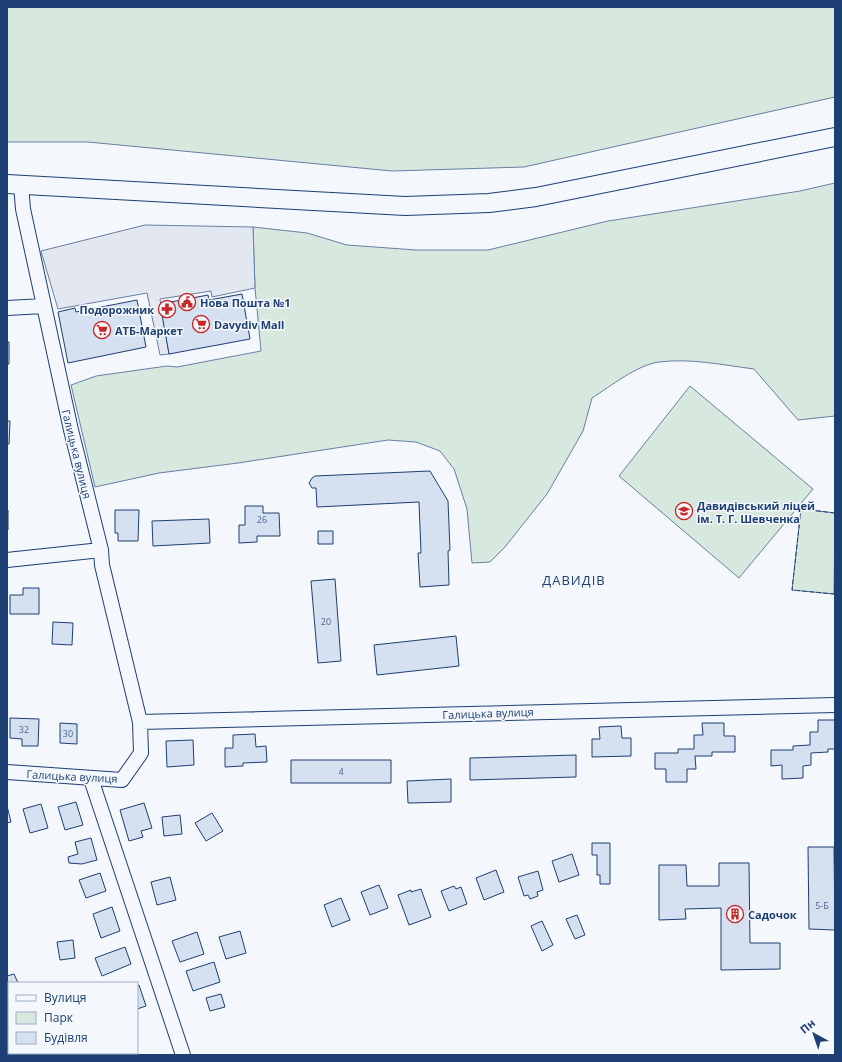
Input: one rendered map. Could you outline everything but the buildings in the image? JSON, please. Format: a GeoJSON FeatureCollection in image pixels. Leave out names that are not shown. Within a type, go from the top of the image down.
{"type":"FeatureCollection","features":[{"type":"Feature","properties":{"kind":"main road"},"geometry":{"type":"LineString","coordinates":[[14,184],[405,206],[489,203],[536,197],[835,137]]}},
{"type":"Feature","properties":{"kind":"street","name":"Галицька вулиця"},"geometry":{"type":"LineString","coordinates":[[7,772],[122,780],[141,754],[140,722],[102,565],[101,550],[71,430],[23,209],[14,184]]}},
{"type":"Feature","properties":{"kind":"street"},"geometry":{"type":"LineString","coordinates":[[7,308],[44,306]]}},
{"type":"Feature","properties":{"kind":"street"},"geometry":{"type":"LineString","coordinates":[[7,560],[101,550]]}},
{"type":"Feature","properties":{"kind":"street","name":"Галицька вулиця"},"geometry":{"type":"LineString","coordinates":[[140,722],[835,706]]}},
{"type":"Feature","properties":{"kind":"street"},"geometry":{"type":"LineString","coordinates":[[91,779],[183,1055]]}},
{"type":"Feature","properties":{"kind":"green space"},"geometry":{"type":"Polygon","coordinates":[[[7,7],[835,7],[835,97],[524,167],[392,171],[88,142],[7,142],[7,7]]]}},
{"type":"Feature","properties":{"kind":"green space"},"geometry":{"type":"Polygon","coordinates":[[[835,183],[835,416],[798,420],[754,369],[706,362],[683,361],[659,362],[642,367],[592,398],[583,431],[547,494],[505,547],[490,562],[472,563],[467,509],[454,469],[440,451],[416,442],[388,440],[238,463],[159,473],[95,487],[71,385],[96,376],[167,366],[177,367],[261,351],[255,288],[253,227],[307,233],[347,245],[416,250],[488,250],[608,221],[800,191],[835,183]]]}},
{"type":"Feature","properties":{"kind":"green space"},"geometry":{"type":"Polygon","coordinates":[[[690,386],[813,489],[739,578],[619,476],[690,386]]]}},
{"type":"Feature","properties":{"kind":"green space"},"geometry":{"type":"Polygon","coordinates":[[[801,509],[835,513],[834,594],[792,590],[801,509]]]}},
{"type":"Feature","properties":{"kind":"shaded area"},"geometry":{"type":"Polygon","coordinates":[[[145,225],[253,227],[255,288],[212,297],[211,291],[160,299],[169,354],[160,355],[147,293],[58,309],[41,251],[145,225]]]}},
{"type":"Feature","properties":{"kind":"fence"},"geometry":{"type":"LineString","coordinates":[[835,513],[801,509],[792,590],[834,594],[835,588]]}},
{"type":"Feature","properties":{"kind":"place","name":"Нова Пошта №1"},"geometry":{"type":"Point","coordinates":[187,302]}},
{"type":"Feature","properties":{"kind":"place","name":"Подорожник"},"geometry":{"type":"Point","coordinates":[167,309]}},
{"type":"Feature","properties":{"kind":"place","name":"Davydiv Mall"},"geometry":{"type":"Point","coordinates":[201,324]}},
{"type":"Feature","properties":{"kind":"place","name":"АТБ-Маркет"},"geometry":{"type":"Point","coordinates":[102,330]}},
{"type":"Feature","properties":{"kind":"place","name":"Давидівський ліцей ім. Т. Г. Шевченка"},"geometry":{"type":"Point","coordinates":[684,511]}},
{"type":"Feature","properties":{"kind":"place","name":"Садочок"},"geometry":{"type":"Point","coordinates":[735,914]}},
{"type":"Feature","properties":{"kind":"district","name":"ДАВИДІВ"},"geometry":{"type":"Point","coordinates":[574,580]}}]}
